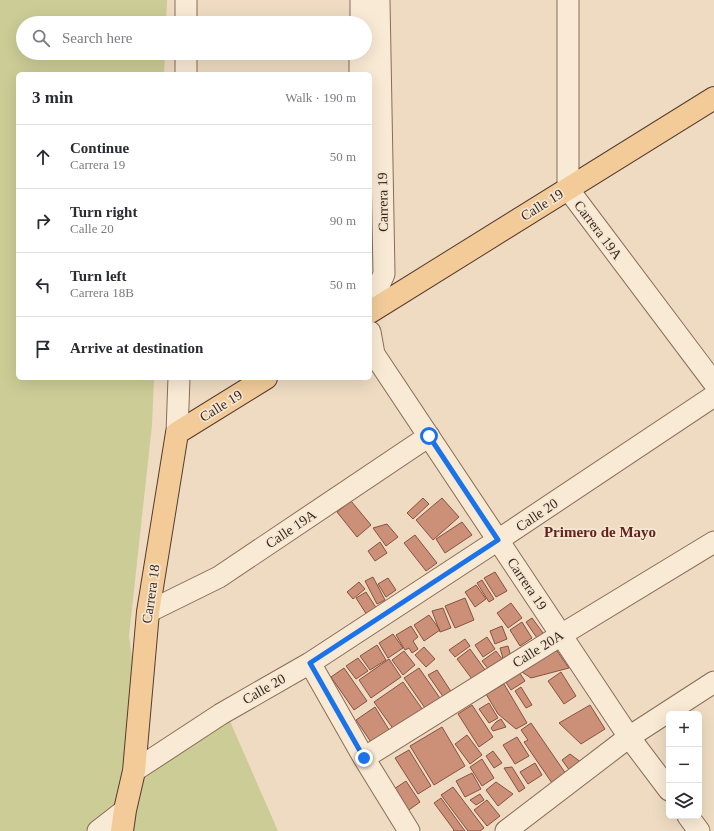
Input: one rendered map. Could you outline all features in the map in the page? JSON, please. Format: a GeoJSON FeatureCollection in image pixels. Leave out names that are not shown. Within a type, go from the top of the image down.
{"type":"FeatureCollection","features":[{"type":"Feature","properties":{"kind":"main road","name":"Calle 19"},"geometry":{"type":"LineString","coordinates":[[372,311],[714,98]]}},
{"type":"Feature","properties":{"kind":"main road","name":"Calle 19"},"geometry":{"type":"LineString","coordinates":[[177,434],[263,380]]}},
{"type":"Feature","properties":{"kind":"main road","name":"Carrera 18"},"geometry":{"type":"LineString","coordinates":[[123,821],[134,771],[148,612],[177,434]]}},
{"type":"Feature","properties":{"kind":"street"},"geometry":{"type":"LineString","coordinates":[[186,0],[186,16]]}},
{"type":"Feature","properties":{"kind":"street"},"geometry":{"type":"LineString","coordinates":[[360,0],[360,16]]}},
{"type":"Feature","properties":{"kind":"street","name":"Carrera 19"},"geometry":{"type":"LineString","coordinates":[[372,301],[384,274],[379,0]]}},
{"type":"Feature","properties":{"kind":"street","name":"Carrera 19A"},"geometry":{"type":"LineString","coordinates":[[568,0],[568,189],[714,383]]}},
{"type":"Feature","properties":{"kind":"street"},"geometry":{"type":"LineString","coordinates":[[186,60],[186,72]]}},
{"type":"Feature","properties":{"kind":"street"},"geometry":{"type":"LineString","coordinates":[[360,60],[360,72]]}},
{"type":"Feature","properties":{"kind":"street","name":"Carrera 19"},"geometry":{"type":"LineString","coordinates":[[372,343],[374,354],[629,737],[666,786]]}},
{"type":"Feature","properties":{"kind":"street","name":"Carrera 18"},"geometry":{"type":"LineString","coordinates":[[177,434],[179,380]]}},
{"type":"Feature","properties":{"kind":"street","name":"Calle 20"},"geometry":{"type":"LineString","coordinates":[[134,771],[221,714],[310,663],[714,396]]}},
{"type":"Feature","properties":{"kind":"street","name":"Calle 19A"},"geometry":{"type":"LineString","coordinates":[[148,612],[219,577],[429,436]]}},
{"type":"Feature","properties":{"kind":"street","name":"Calle 20A"},"geometry":{"type":"LineString","coordinates":[[364,758],[561,635],[714,542]]}},
{"type":"Feature","properties":{"kind":"street"},"geometry":{"type":"LineString","coordinates":[[310,663],[364,758],[409,831]]}},
{"type":"Feature","properties":{"kind":"street"},"geometry":{"type":"LineString","coordinates":[[506,831],[629,737],[714,682]]}},
{"type":"Feature","properties":{"kind":"street"},"geometry":{"type":"LineString","coordinates":[[690,819],[699,831]]}},
{"type":"Feature","properties":{"kind":"street"},"geometry":{"type":"LineString","coordinates":[[98,831],[123,821]]}},
{"type":"Feature","properties":{"kind":"green space"},"geometry":{"type":"Polygon","coordinates":[[[0,0],[167,0],[166,16],[16,16],[16,60],[165,60],[164,72],[16,72],[16,380],[154,380],[152,425],[129,636],[145,754],[229,719],[278,831],[0,831],[0,0]]]}},
{"type":"Feature","properties":{"kind":"building"},"geometry":{"type":"Polygon","coordinates":[[[423,498],[429,504],[413,519],[407,513],[423,498]]]}},
{"type":"Feature","properties":{"kind":"building"},"geometry":{"type":"Polygon","coordinates":[[[442,498],[459,517],[433,540],[416,520],[442,498]]]}},
{"type":"Feature","properties":{"kind":"building"},"geometry":{"type":"Polygon","coordinates":[[[351,501],[371,525],[357,537],[337,512],[351,501]]]}},
{"type":"Feature","properties":{"kind":"building"},"geometry":{"type":"Polygon","coordinates":[[[462,522],[472,535],[445,553],[436,539],[462,522]]]}},
{"type":"Feature","properties":{"kind":"building"},"geometry":{"type":"Polygon","coordinates":[[[387,524],[398,537],[386,546],[373,528],[387,524]]]}},
{"type":"Feature","properties":{"kind":"building"},"geometry":{"type":"Polygon","coordinates":[[[415,535],[437,563],[426,571],[404,543],[415,535]]]}},
{"type":"Feature","properties":{"kind":"building"},"geometry":{"type":"Polygon","coordinates":[[[380,542],[387,553],[375,561],[368,551],[380,542]]]}},
{"type":"Feature","properties":{"kind":"building"},"geometry":{"type":"Polygon","coordinates":[[[495,572],[507,591],[496,597],[484,578],[495,572]]]}},
{"type":"Feature","properties":{"kind":"building"},"geometry":{"type":"Polygon","coordinates":[[[373,577],[385,600],[377,604],[365,581],[373,577]]]}},
{"type":"Feature","properties":{"kind":"building"},"geometry":{"type":"Polygon","coordinates":[[[388,578],[396,590],[386,597],[378,584],[388,578]]]}},
{"type":"Feature","properties":{"kind":"building"},"geometry":{"type":"Polygon","coordinates":[[[482,580],[494,599],[489,602],[477,583],[482,580]]]}},
{"type":"Feature","properties":{"kind":"building"},"geometry":{"type":"Polygon","coordinates":[[[359,582],[365,589],[353,599],[347,592],[359,582]]]}},
{"type":"Feature","properties":{"kind":"building"},"geometry":{"type":"Polygon","coordinates":[[[476,585],[486,599],[475,607],[465,592],[476,585]]]}},
{"type":"Feature","properties":{"kind":"building"},"geometry":{"type":"Polygon","coordinates":[[[366,592],[377,609],[367,615],[356,598],[366,592]]]}},
{"type":"Feature","properties":{"kind":"building"},"geometry":{"type":"Polygon","coordinates":[[[465,598],[474,620],[455,628],[445,606],[465,598]]]}},
{"type":"Feature","properties":{"kind":"building"},"geometry":{"type":"Polygon","coordinates":[[[511,603],[522,618],[508,628],[497,613],[511,603]]]}},
{"type":"Feature","properties":{"kind":"building"},"geometry":{"type":"Polygon","coordinates":[[[443,608],[451,628],[440,632],[432,611],[443,608]]]}},
{"type":"Feature","properties":{"kind":"building"},"geometry":{"type":"Polygon","coordinates":[[[429,615],[440,630],[424,641],[414,625],[429,615]]]}},
{"type":"Feature","properties":{"kind":"building"},"geometry":{"type":"Polygon","coordinates":[[[532,618],[546,637],[539,641],[526,622],[532,618]]]}},
{"type":"Feature","properties":{"kind":"building"},"geometry":{"type":"Polygon","coordinates":[[[522,622],[532,638],[520,646],[510,630],[522,622]]]}},
{"type":"Feature","properties":{"kind":"building"},"geometry":{"type":"Polygon","coordinates":[[[411,626],[418,637],[413,641],[418,649],[412,653],[409,648],[405,650],[396,635],[411,626]]]}},
{"type":"Feature","properties":{"kind":"building"},"geometry":{"type":"Polygon","coordinates":[[[502,626],[507,639],[495,644],[490,631],[502,626]]]}},
{"type":"Feature","properties":{"kind":"building"},"geometry":{"type":"Polygon","coordinates":[[[393,634],[403,648],[388,658],[379,643],[393,634]]]}},
{"type":"Feature","properties":{"kind":"building"},"geometry":{"type":"Polygon","coordinates":[[[487,637],[495,649],[483,657],[475,645],[487,637]]]}},
{"type":"Feature","properties":{"kind":"building"},"geometry":{"type":"Polygon","coordinates":[[[465,639],[470,646],[455,657],[449,650],[465,639]]]}},
{"type":"Feature","properties":{"kind":"building"},"geometry":{"type":"Polygon","coordinates":[[[377,645],[386,660],[370,670],[360,656],[377,645]]]}},
{"type":"Feature","properties":{"kind":"building"},"geometry":{"type":"Polygon","coordinates":[[[508,646],[512,660],[504,662],[500,648],[508,646]]]}},
{"type":"Feature","properties":{"kind":"building"},"geometry":{"type":"Polygon","coordinates":[[[424,647],[435,659],[426,667],[415,655],[424,647]]]}},
{"type":"Feature","properties":{"kind":"building"},"geometry":{"type":"Polygon","coordinates":[[[555,648],[569,668],[531,678],[522,672],[555,648]]]}},
{"type":"Feature","properties":{"kind":"building"},"geometry":{"type":"Polygon","coordinates":[[[470,649],[488,674],[475,683],[457,659],[470,649]]]}},
{"type":"Feature","properties":{"kind":"building"},"geometry":{"type":"Polygon","coordinates":[[[404,651],[415,665],[403,675],[392,660],[404,651]]]}},
{"type":"Feature","properties":{"kind":"building"},"geometry":{"type":"Polygon","coordinates":[[[496,651],[503,660],[489,670],[482,661],[496,651]]]}},
{"type":"Feature","properties":{"kind":"building"},"geometry":{"type":"Polygon","coordinates":[[[358,658],[368,671],[356,679],[346,666],[358,658]]]}},
{"type":"Feature","properties":{"kind":"building"},"geometry":{"type":"Polygon","coordinates":[[[389,659],[401,677],[371,698],[359,680],[389,659]]]}},
{"type":"Feature","properties":{"kind":"building"},"geometry":{"type":"Polygon","coordinates":[[[344,668],[367,701],[354,710],[331,677],[344,668]]]}},
{"type":"Feature","properties":{"kind":"building"},"geometry":{"type":"Polygon","coordinates":[[[419,668],[442,701],[427,711],[404,678],[419,668]]]}},
{"type":"Feature","properties":{"kind":"building"},"geometry":{"type":"Polygon","coordinates":[[[437,670],[452,693],[444,698],[428,675],[437,670]]]}},
{"type":"Feature","properties":{"kind":"building"},"geometry":{"type":"Polygon","coordinates":[[[519,672],[525,681],[511,690],[505,681],[519,672]]]}},
{"type":"Feature","properties":{"kind":"building"},"geometry":{"type":"Polygon","coordinates":[[[561,672],[576,696],[564,704],[548,681],[561,672]]]}},
{"type":"Feature","properties":{"kind":"building"},"geometry":{"type":"Polygon","coordinates":[[[403,682],[423,710],[394,730],[374,702],[403,682]]]}},
{"type":"Feature","properties":{"kind":"building"},"geometry":{"type":"Polygon","coordinates":[[[504,684],[527,723],[516,729],[498,714],[486,694],[504,684]]]}},
{"type":"Feature","properties":{"kind":"building"},"geometry":{"type":"Polygon","coordinates":[[[521,687],[532,705],[526,708],[515,691],[521,687]]]}},
{"type":"Feature","properties":{"kind":"building"},"geometry":{"type":"Polygon","coordinates":[[[489,703],[498,718],[489,723],[479,709],[489,703]]]}},
{"type":"Feature","properties":{"kind":"building"},"geometry":{"type":"Polygon","coordinates":[[[472,705],[493,737],[479,747],[458,714],[472,705]]]}},
{"type":"Feature","properties":{"kind":"building"},"geometry":{"type":"Polygon","coordinates":[[[590,705],[605,729],[581,744],[559,723],[590,705]]]}},
{"type":"Feature","properties":{"kind":"building"},"geometry":{"type":"Polygon","coordinates":[[[375,707],[391,733],[373,745],[356,720],[375,707]]]}},
{"type":"Feature","properties":{"kind":"building"},"geometry":{"type":"Polygon","coordinates":[[[501,719],[506,727],[493,731],[491,728],[501,719]]]}},
{"type":"Feature","properties":{"kind":"building"},"geometry":{"type":"Polygon","coordinates":[[[531,723],[566,774],[552,783],[524,742],[528,740],[521,730],[531,723]]]}},
{"type":"Feature","properties":{"kind":"building"},"geometry":{"type":"Polygon","coordinates":[[[442,727],[465,766],[434,785],[410,746],[442,727]]]}},
{"type":"Feature","properties":{"kind":"building"},"geometry":{"type":"Polygon","coordinates":[[[467,735],[482,755],[470,764],[455,744],[467,735]]]}},
{"type":"Feature","properties":{"kind":"building"},"geometry":{"type":"Polygon","coordinates":[[[517,737],[529,756],[515,764],[503,745],[517,737]]]}},
{"type":"Feature","properties":{"kind":"building"},"geometry":{"type":"Polygon","coordinates":[[[409,750],[431,786],[418,794],[395,758],[409,750]]]}},
{"type":"Feature","properties":{"kind":"building"},"geometry":{"type":"Polygon","coordinates":[[[493,751],[502,763],[494,768],[486,756],[493,751]]]}},
{"type":"Feature","properties":{"kind":"building"},"geometry":{"type":"Polygon","coordinates":[[[570,754],[582,763],[570,771],[562,760],[570,754]]]}},
{"type":"Feature","properties":{"kind":"building"},"geometry":{"type":"Polygon","coordinates":[[[482,759],[494,778],[482,786],[470,767],[482,759]]]}},
{"type":"Feature","properties":{"kind":"building"},"geometry":{"type":"Polygon","coordinates":[[[535,763],[542,775],[528,784],[520,772],[535,763]]]}},
{"type":"Feature","properties":{"kind":"building"},"geometry":{"type":"Polygon","coordinates":[[[512,767],[525,788],[519,792],[504,768],[512,767]]]}},
{"type":"Feature","properties":{"kind":"building"},"geometry":{"type":"Polygon","coordinates":[[[472,773],[481,789],[465,797],[456,781],[472,773]]]}},
{"type":"Feature","properties":{"kind":"building"},"geometry":{"type":"Polygon","coordinates":[[[406,781],[420,802],[406,812],[391,791],[406,781]]]}},
{"type":"Feature","properties":{"kind":"building"},"geometry":{"type":"Polygon","coordinates":[[[496,782],[513,794],[498,806],[486,790],[496,782]]]}},
{"type":"Feature","properties":{"kind":"building"},"geometry":{"type":"Polygon","coordinates":[[[453,787],[484,828],[480,831],[468,831],[441,795],[453,787]]]}},
{"type":"Feature","properties":{"kind":"building"},"geometry":{"type":"Polygon","coordinates":[[[480,794],[484,800],[476,805],[470,800],[480,794]]]}},
{"type":"Feature","properties":{"kind":"building"},"geometry":{"type":"Polygon","coordinates":[[[441,798],[465,831],[453,831],[454,830],[434,803],[441,798]]]}},
{"type":"Feature","properties":{"kind":"building"},"geometry":{"type":"Polygon","coordinates":[[[487,800],[500,816],[487,826],[474,810],[487,800]]]}},
{"type":"Feature","properties":{"kind":"district","name":"Primero de Mayo"},"geometry":{"type":"Point","coordinates":[600,532]}},
{"type":"Feature","properties":{"kind":"route"},"geometry":{"type":"LineString","coordinates":[[364,758],[310,663],[498,540],[429,436]]}}]}
